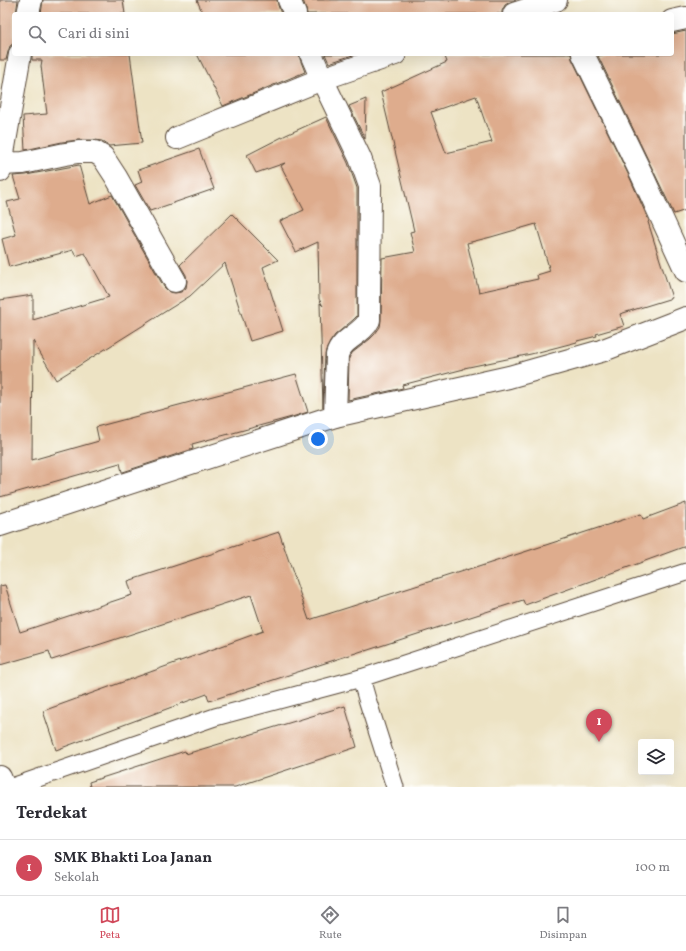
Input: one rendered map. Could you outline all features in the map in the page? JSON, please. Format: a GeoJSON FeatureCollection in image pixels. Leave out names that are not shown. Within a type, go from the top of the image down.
{"type":"FeatureCollection","features":[{"type":"Feature","properties":{"kind":"street"},"geometry":{"type":"LineString","coordinates":[[28,12],[31,0]]}},
{"type":"Feature","properties":{"kind":"street"},"geometry":{"type":"LineString","coordinates":[[289,0],[294,12]]}},
{"type":"Feature","properties":{"kind":"street"},"geometry":{"type":"LineString","coordinates":[[520,12],[557,0],[563,12]]}},
{"type":"Feature","properties":{"kind":"street"},"geometry":{"type":"LineString","coordinates":[[674,21],[686,18]]}},
{"type":"Feature","properties":{"kind":"street"},"geometry":{"type":"LineString","coordinates":[[313,56],[322,79],[360,158],[370,186],[370,320],[363,329],[338,350],[335,416]]}},
{"type":"Feature","properties":{"kind":"street"},"geometry":{"type":"LineString","coordinates":[[177,138],[322,79],[389,56]]}},
{"type":"Feature","properties":{"kind":"street"},"geometry":{"type":"LineString","coordinates":[[584,56],[641,173],[686,271]]}},
{"type":"Feature","properties":{"kind":"street"},"geometry":{"type":"LineString","coordinates":[[13,64],[1,168],[78,152],[95,152],[103,157],[176,281]]}},
{"type":"Feature","properties":{"kind":"street"},"geometry":{"type":"LineString","coordinates":[[0,525],[335,416],[509,377],[601,351],[686,318]]}},
{"type":"Feature","properties":{"kind":"street"},"geometry":{"type":"LineString","coordinates":[[0,777],[4,787]]}},
{"type":"Feature","properties":{"kind":"lane"},"geometry":{"type":"LineString","coordinates":[[12,787],[215,717],[361,678],[686,572]]}},
{"type":"Feature","properties":{"kind":"lane"},"geometry":{"type":"LineString","coordinates":[[361,678],[395,787]]}},
{"type":"Feature","properties":{"kind":"building"},"geometry":{"type":"Polygon","coordinates":[[[0,0],[18,0],[16,12],[12,12],[12,44],[10,46],[6,60],[0,60],[0,0]]]}},
{"type":"Feature","properties":{"kind":"building"},"geometry":{"type":"Polygon","coordinates":[[[43,0],[123,0],[125,12],[41,12],[43,0]]]}},
{"type":"Feature","properties":{"kind":"building"},"geometry":{"type":"Polygon","coordinates":[[[197,0],[277,0],[280,12],[202,12],[197,0]]]}},
{"type":"Feature","properties":{"kind":"building"},"geometry":{"type":"Polygon","coordinates":[[[303,0],[516,0],[505,5],[502,12],[307,12],[303,0]]]}},
{"type":"Feature","properties":{"kind":"building"},"geometry":{"type":"Polygon","coordinates":[[[686,31],[686,210],[674,214],[598,56],[674,56],[674,34],[686,31]]]}},
{"type":"Feature","properties":{"kind":"building"},"geometry":{"type":"Polygon","coordinates":[[[32,56],[130,56],[142,143],[109,146],[102,141],[78,140],[25,150],[23,116],[47,114],[41,66],[42,60],[32,60],[32,56]]]}},
{"type":"Feature","properties":{"kind":"building"},"geometry":{"type":"Polygon","coordinates":[[[198,56],[299,56],[305,72],[223,106],[198,56]]]}},
{"type":"Feature","properties":{"kind":"building"},"geometry":{"type":"Polygon","coordinates":[[[326,56],[350,56],[329,63],[326,56]]]}},
{"type":"Feature","properties":{"kind":"building"},"geometry":{"type":"Polygon","coordinates":[[[445,56],[571,56],[649,221],[648,222],[672,298],[620,314],[624,326],[596,334],[597,336],[531,354],[464,368],[402,385],[403,388],[348,400],[349,358],[352,353],[375,334],[380,327],[382,258],[415,252],[410,232],[414,231],[381,92],[447,62],[445,56]],[[476,96],[431,112],[446,153],[492,142],[476,96]],[[536,224],[467,243],[479,292],[538,279],[537,275],[550,271],[536,224]]]}},
{"type":"Feature","properties":{"kind":"building"},"geometry":{"type":"Polygon","coordinates":[[[366,99],[365,139],[349,106],[366,99]]]}},
{"type":"Feature","properties":{"kind":"building"},"geometry":{"type":"Polygon","coordinates":[[[326,117],[348,163],[357,188],[357,316],[335,335],[326,350],[323,407],[320,303],[323,306],[319,299],[318,242],[296,252],[280,221],[304,210],[281,166],[285,163],[256,173],[247,155],[326,117]]]}},
{"type":"Feature","properties":{"kind":"building"},"geometry":{"type":"Polygon","coordinates":[[[199,149],[214,189],[150,211],[135,185],[142,182],[138,170],[199,149]]]}},
{"type":"Feature","properties":{"kind":"building"},"geometry":{"type":"Polygon","coordinates":[[[79,165],[90,204],[112,195],[164,287],[169,292],[181,292],[186,288],[186,275],[180,265],[232,214],[278,260],[263,267],[283,331],[250,341],[225,263],[190,296],[56,380],[33,341],[32,460],[99,441],[96,427],[296,374],[308,412],[192,444],[193,449],[123,472],[120,463],[0,497],[0,300],[33,295],[33,320],[109,297],[85,253],[76,256],[73,250],[9,267],[2,239],[16,235],[7,202],[20,199],[13,176],[79,165]]]}},
{"type":"Feature","properties":{"kind":"building"},"geometry":{"type":"Polygon","coordinates":[[[686,503],[686,546],[525,605],[523,600],[209,701],[207,694],[56,750],[43,711],[263,631],[251,595],[52,660],[49,651],[0,665],[0,586],[5,585],[20,632],[132,595],[128,581],[279,532],[309,620],[641,514],[643,519],[686,503]]]}},
{"type":"Feature","properties":{"kind":"building"},"geometry":{"type":"Polygon","coordinates":[[[345,706],[357,747],[235,787],[90,787],[89,782],[185,751],[186,754],[345,706]]]}},
{"type":"Feature","properties":{"kind":"place","name":"SMK Bhakti Loa Janan"},"geometry":{"type":"Point","coordinates":[599,742]}}]}
